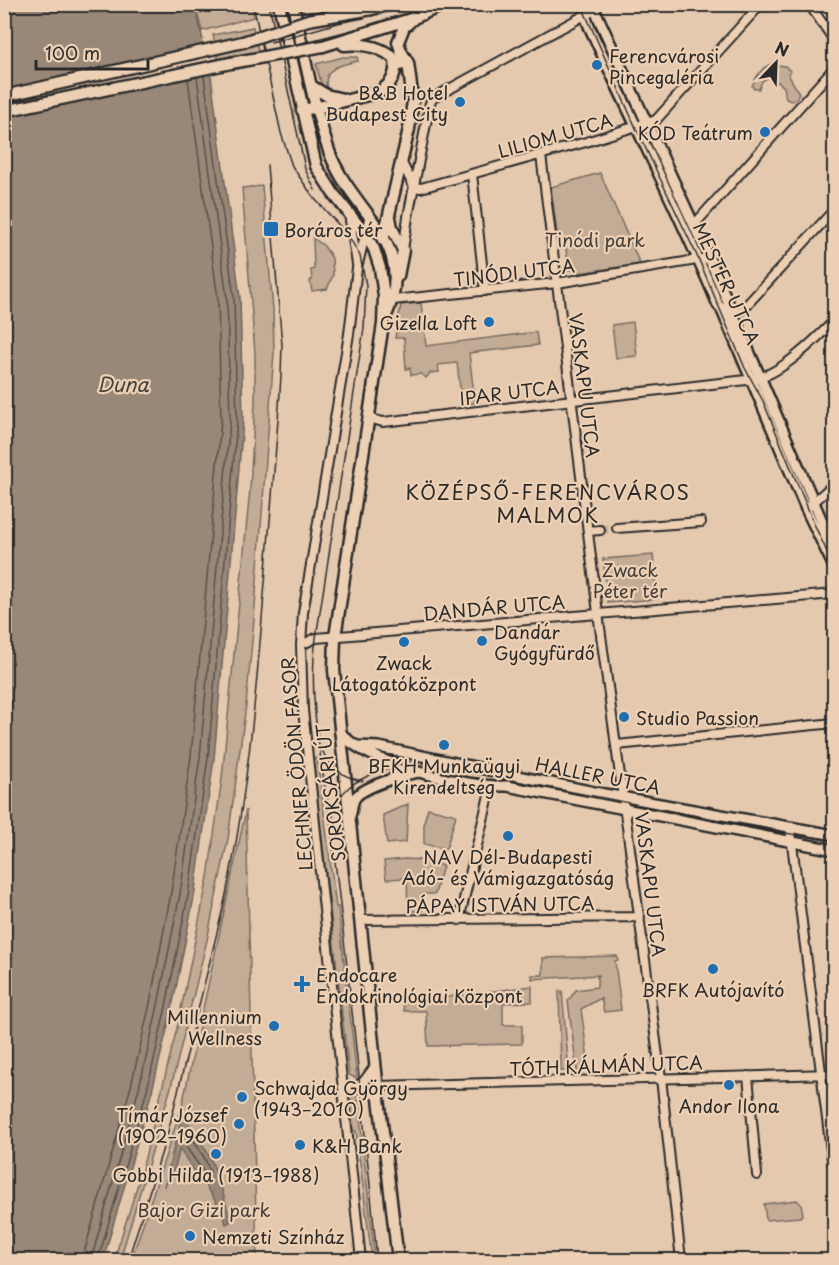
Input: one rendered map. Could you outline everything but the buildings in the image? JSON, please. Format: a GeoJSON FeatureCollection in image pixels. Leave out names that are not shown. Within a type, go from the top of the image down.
{"type":"FeatureCollection","features":[{"type":"Feature","properties":{"kind":"main road"},"geometry":{"type":"LineString","coordinates":[[279,4],[316,166],[321,176],[366,235],[374,249],[380,268]]}},
{"type":"Feature","properties":{"kind":"main road"},"geometry":{"type":"LineString","coordinates":[[292,4],[329,151],[353,195],[384,237],[391,253],[395,285]]}},
{"type":"Feature","properties":{"kind":"main road"},"geometry":{"type":"LineString","coordinates":[[299,26],[300,4]]}},
{"type":"Feature","properties":{"kind":"main road"},"geometry":{"type":"LineString","coordinates":[[372,9],[387,4]]}},
{"type":"Feature","properties":{"kind":"main road"},"geometry":{"type":"LineString","coordinates":[[4,96],[208,51],[308,20],[392,4]]}},
{"type":"Feature","properties":{"kind":"main road"},"geometry":{"type":"LineString","coordinates":[[4,111],[322,46],[414,18],[441,6]]}},
{"type":"Feature","properties":{"kind":"main road"},"geometry":{"type":"LineString","coordinates":[[380,268],[389,212],[402,163],[411,115],[411,83],[408,63],[398,42],[404,27],[414,18]]}},
{"type":"Feature","properties":{"kind":"main road"},"geometry":{"type":"LineString","coordinates":[[322,46],[355,44],[375,47],[395,59],[411,83]]}},
{"type":"Feature","properties":{"kind":"main road"},"geometry":{"type":"LineString","coordinates":[[302,110],[379,92],[386,88],[394,77],[395,59]]}},
{"type":"Feature","properties":{"kind":"main road"},"geometry":{"type":"LineString","coordinates":[[313,87],[326,95],[346,100]]}},
{"type":"Feature","properties":{"kind":"main road"},"geometry":{"type":"LineString","coordinates":[[389,212],[392,228],[403,250],[395,285]]}},
{"type":"Feature","properties":{"kind":"main road","name":"SOROKSÁRI ÚT"},"geometry":{"type":"LineString","coordinates":[[380,268],[384,296],[383,324],[335,637],[334,681],[398,1260]]}},
{"type":"Feature","properties":{"kind":"main road","name":"SOROKSÁRI ÚT"},"geometry":{"type":"LineString","coordinates":[[383,324],[393,300],[395,285]]}},
{"type":"Feature","properties":{"kind":"street","name":"LILIOM UTCA"},"geometry":{"type":"LineString","coordinates":[[414,187],[421,188],[541,155],[657,120],[761,4]]}},
{"type":"Feature","properties":{"kind":"street"},"geometry":{"type":"LineString","coordinates":[[809,4],[834,40]]}},
{"type":"Feature","properties":{"kind":"street","name":"MESTER UTCA"},"geometry":{"type":"LineString","coordinates":[[596,6],[694,225],[718,305],[810,506],[834,549]]}},
{"type":"Feature","properties":{"kind":"street"},"geometry":{"type":"LineString","coordinates":[[403,250],[430,103],[437,95],[585,15],[596,6]]}},
{"type":"Feature","properties":{"kind":"street","name":"MESTER UTCA"},"geometry":{"type":"LineString","coordinates":[[585,15],[636,128],[732,310],[761,378],[834,567]]}},
{"type":"Feature","properties":{"kind":"street"},"geometry":{"type":"LineString","coordinates":[[694,225],[834,68]]}},
{"type":"Feature","properties":{"kind":"street","name":"VASKAPU UTCA"},"geometry":{"type":"LineString","coordinates":[[541,155],[598,613],[661,1078],[681,1260]]}},
{"type":"Feature","properties":{"kind":"street"},"geometry":{"type":"LineString","coordinates":[[402,163],[414,187]]}},
{"type":"Feature","properties":{"kind":"street"},"geometry":{"type":"LineString","coordinates":[[472,174],[485,291]]}},
{"type":"Feature","properties":{"kind":"street"},"geometry":{"type":"LineString","coordinates":[[732,310],[743,309],[834,210]]}},
{"type":"Feature","properties":{"kind":"street","name":"LECHNER ÖDÖN FASOR"},"geometry":{"type":"LineString","coordinates":[[349,212],[357,268]]}},
{"type":"Feature","properties":{"kind":"street","name":"LECHNER ÖDÖN FASOR"},"geometry":{"type":"LineString","coordinates":[[361,1260],[312,806],[303,710],[301,645],[303,613],[349,334],[357,268],[370,216]]}},
{"type":"Feature","properties":{"kind":"street","name":"TINÓDI UTCA"},"geometry":{"type":"LineString","coordinates":[[393,300],[557,283],[704,259]]}},
{"type":"Feature","properties":{"kind":"street"},"geometry":{"type":"LineString","coordinates":[[761,378],[769,375],[796,355],[834,321]]}},
{"type":"Feature","properties":{"kind":"street","name":"IPAR UTCA"},"geometry":{"type":"LineString","coordinates":[[368,417],[383,422],[750,376],[761,378]]}},
{"type":"Feature","properties":{"kind":"street"},"geometry":{"type":"LineString","coordinates":[[810,506],[834,484]]}},
{"type":"Feature","properties":{"kind":"street"},"geometry":{"type":"LineString","coordinates":[[617,528],[701,522]]}},
{"type":"Feature","properties":{"kind":"street"},"geometry":{"type":"LineString","coordinates":[[588,531],[600,530]]}},
{"type":"Feature","properties":{"kind":"street","name":"DANDÁR UTCA"},"geometry":{"type":"LineString","coordinates":[[301,645],[316,638],[834,594]]}},
{"type":"Feature","properties":{"kind":"street"},"geometry":{"type":"LineString","coordinates":[[617,745],[834,723]]}},
{"type":"Feature","properties":{"kind":"street","name":"HALLER UTCA"},"geometry":{"type":"LineString","coordinates":[[339,731],[357,746],[381,759],[421,772],[491,787],[507,786],[834,850]]}},
{"type":"Feature","properties":{"kind":"street","name":"HALLER UTCA"},"geometry":{"type":"LineString","coordinates":[[341,751],[357,746],[379,747],[604,794],[834,835]]}},
{"type":"Feature","properties":{"kind":"street","name":"HALLER UTCA"},"geometry":{"type":"LineString","coordinates":[[349,824],[354,800],[360,792],[407,774],[421,772]]}},
{"type":"Feature","properties":{"kind":"street"},"geometry":{"type":"LineString","coordinates":[[459,920],[491,787]]}},
{"type":"Feature","properties":{"kind":"street"},"geometry":{"type":"LineString","coordinates":[[790,828],[834,1174]]}},
{"type":"Feature","properties":{"kind":"street","name":"PÁPAY ISTVÁN UTCA"},"geometry":{"type":"LineString","coordinates":[[361,920],[640,917]]}},
{"type":"Feature","properties":{"kind":"street"},"geometry":{"type":"LineString","coordinates":[[356,1087],[364,1081],[375,1066]]}},
{"type":"Feature","properties":{"kind":"street","name":"TÓTH KÁLMÁN UTCA"},"geometry":{"type":"LineString","coordinates":[[378,1092],[661,1078],[834,1074]]}},
{"type":"Feature","properties":{"kind":"street"},"geometry":{"type":"LineString","coordinates":[[748,1076],[757,1175]]}},
{"type":"Feature","properties":{"kind":"street"},"geometry":{"type":"LineString","coordinates":[[344,1086],[378,1092]]}},
{"type":"Feature","properties":{"kind":"green space"},"geometry":{"type":"Polygon","coordinates":[[[195,5],[252,5],[254,17],[202,31],[195,5]]]}},
{"type":"Feature","properties":{"kind":"green space"},"geometry":{"type":"Polygon","coordinates":[[[253,27],[261,63],[221,71],[213,35],[253,27]]]}},
{"type":"Feature","properties":{"kind":"green space"},"geometry":{"type":"Polygon","coordinates":[[[343,57],[357,57],[358,61],[334,68],[327,76],[327,89],[323,90],[316,64],[343,57]]]}},
{"type":"Feature","properties":{"kind":"green space"},"geometry":{"type":"Polygon","coordinates":[[[771,64],[785,66],[790,71],[789,76],[799,93],[796,99],[791,101],[786,99],[784,87],[770,76],[762,81],[759,89],[754,89],[752,86],[757,76],[771,64]]]}},
{"type":"Feature","properties":{"kind":"green space","name":"Tinódi park"},"geometry":{"type":"Polygon","coordinates":[[[600,173],[640,264],[578,273],[576,269],[569,270],[565,243],[558,240],[551,187],[600,173]]]}},
{"type":"Feature","properties":{"kind":"green space"},"geometry":{"type":"Polygon","coordinates":[[[262,186],[273,309],[274,353],[246,705],[228,839],[207,940],[171,1087],[120,1260],[114,1260],[141,1174],[178,1024],[208,877],[222,778],[250,489],[255,402],[255,353],[242,188],[262,186]]]}},
{"type":"Feature","properties":{"kind":"green space"},"geometry":{"type":"Polygon","coordinates":[[[313,238],[324,246],[332,258],[333,275],[327,289],[312,291],[310,281],[312,280],[311,270],[314,269],[313,238]]]}},
{"type":"Feature","properties":{"kind":"green space"},"geometry":{"type":"Polygon","coordinates":[[[421,303],[426,346],[536,332],[538,345],[469,353],[475,403],[462,404],[457,363],[438,365],[439,372],[430,373],[426,378],[421,374],[411,375],[410,368],[406,369],[404,338],[395,338],[401,305],[421,303]]]}},
{"type":"Feature","properties":{"kind":"green space"},"geometry":{"type":"Polygon","coordinates":[[[633,322],[637,356],[616,358],[612,325],[633,322]]]}},
{"type":"Feature","properties":{"kind":"green space","name":"Zwack Péter tér"},"geometry":{"type":"Polygon","coordinates":[[[653,555],[657,599],[608,603],[603,559],[653,555]]]}},
{"type":"Feature","properties":{"kind":"green space"},"geometry":{"type":"Polygon","coordinates":[[[317,758],[336,907],[338,907],[357,1078],[349,1075],[313,759],[317,758]]]}},
{"type":"Feature","properties":{"kind":"green space"},"geometry":{"type":"Polygon","coordinates":[[[408,804],[406,842],[387,844],[383,815],[408,804]]]}},
{"type":"Feature","properties":{"kind":"green space"},"geometry":{"type":"Polygon","coordinates":[[[428,808],[456,815],[446,849],[424,844],[424,822],[428,808]]]}},
{"type":"Feature","properties":{"kind":"green space","name":"Bajor Gizi park"},"geometry":{"type":"Polygon","coordinates":[[[246,810],[257,1260],[131,1260],[182,1106],[246,810]]]}},
{"type":"Feature","properties":{"kind":"green space"},"geometry":{"type":"Polygon","coordinates":[[[423,860],[443,866],[435,894],[422,894],[422,911],[408,911],[407,878],[386,879],[384,861],[423,860]]]}},
{"type":"Feature","properties":{"kind":"green space"},"geometry":{"type":"Polygon","coordinates":[[[617,956],[618,960],[615,961],[621,1010],[604,1012],[601,998],[581,1009],[589,1066],[577,1071],[568,1001],[576,990],[597,987],[597,976],[600,975],[532,979],[532,975],[543,975],[543,958],[617,956]]]}},
{"type":"Feature","properties":{"kind":"green space"},"geometry":{"type":"Polygon","coordinates":[[[532,986],[532,1002],[503,1003],[503,1025],[522,1025],[522,1044],[428,1046],[426,1011],[404,1011],[403,1003],[532,986]]]}},
{"type":"Feature","properties":{"kind":"green space"},"geometry":{"type":"Polygon","coordinates":[[[559,991],[562,991],[569,1071],[561,1071],[559,991]]]}},
{"type":"Feature","properties":{"kind":"green space"},"geometry":{"type":"Polygon","coordinates":[[[354,1095],[358,1098],[375,1260],[372,1260],[356,1131],[353,1131],[351,1098],[354,1095]]]}},
{"type":"Feature","properties":{"kind":"green space"},"geometry":{"type":"Polygon","coordinates":[[[797,1200],[801,1204],[803,1214],[800,1217],[766,1220],[764,1204],[797,1200]]]}},
{"type":"Feature","properties":{"kind":"water","name":"Duna"},"geometry":{"type":"Polygon","coordinates":[[[5,5],[195,5],[211,76],[240,297],[243,421],[214,759],[194,897],[171,1013],[152,1091],[103,1260],[5,1260],[5,5]]]}},
{"type":"Feature","properties":{"kind":"water"},"geometry":{"type":"Polygon","coordinates":[[[182,1115],[200,1139],[213,1165],[230,1222],[226,1224],[217,1203],[180,1148],[175,1167],[164,1187],[182,1115]]]}},
{"type":"Feature","properties":{"kind":"pier"},"geometry":{"type":"Polygon","coordinates":[[[202,40],[207,40],[214,77],[211,74],[4,118],[5,88],[203,44],[202,40]]]}},
{"type":"Feature","properties":{"kind":"tunnel"},"geometry":{"type":"LineString","coordinates":[[600,530],[617,528]]}},
{"type":"Feature","properties":{"kind":"tram line"},"geometry":{"type":"LineString","coordinates":[[253,4],[281,133],[292,166],[314,198],[348,235],[360,256],[366,285],[364,328],[316,638],[313,685],[350,989],[377,1260]]}},
{"type":"Feature","properties":{"kind":"tram line"},"geometry":{"type":"LineString","coordinates":[[269,4],[305,169],[315,190]]}},
{"type":"Feature","properties":{"kind":"tram line"},"geometry":{"type":"LineString","coordinates":[[4,105],[231,56],[278,49],[376,24],[433,4]]}},
{"type":"Feature","properties":{"kind":"tram line"},"geometry":{"type":"LineString","coordinates":[[581,4],[636,128],[699,260],[745,368],[763,401],[834,567]]}},
{"type":"Feature","properties":{"kind":"tram line"},"geometry":{"type":"LineString","coordinates":[[271,42],[364,18]]}},
{"type":"Feature","properties":{"kind":"tram line"},"geometry":{"type":"LineString","coordinates":[[128,1260],[168,1132],[223,908],[245,783],[259,655],[281,376],[282,345],[267,165]]}},
{"type":"Feature","properties":{"kind":"tram line"},"geometry":{"type":"LineString","coordinates":[[322,750],[338,771],[363,781]]}},
{"type":"Feature","properties":{"kind":"tram line"},"geometry":{"type":"LineString","coordinates":[[332,819],[338,800],[355,783],[393,766],[417,762],[791,834],[834,840]]}},
{"type":"Feature","properties":{"kind":"place","name":"Ferencvárosi Pincegaléria"},"geometry":{"type":"Point","coordinates":[597,65]}},
{"type":"Feature","properties":{"kind":"place","name":"B&B Hotel Budapest City"},"geometry":{"type":"Point","coordinates":[460,102]}},
{"type":"Feature","properties":{"kind":"place","name":"KÓD Teátrum"},"geometry":{"type":"Point","coordinates":[765,132]}},
{"type":"Feature","properties":{"kind":"place","name":"Boráros tér"},"geometry":{"type":"Point","coordinates":[271,229]}},
{"type":"Feature","properties":{"kind":"place","name":"Gizella Loft"},"geometry":{"type":"Point","coordinates":[489,322]}},
{"type":"Feature","properties":{"kind":"place","name":"Dandár Gyógyfürdő"},"geometry":{"type":"Point","coordinates":[482,641]}},
{"type":"Feature","properties":{"kind":"place","name":"Zwack Látogatóközpont"},"geometry":{"type":"Point","coordinates":[404,642]}},
{"type":"Feature","properties":{"kind":"place","name":"Studio Passion"},"geometry":{"type":"Point","coordinates":[624,717]}},
{"type":"Feature","properties":{"kind":"place","name":"BFKH Munkaügyi Kirendeltség"},"geometry":{"type":"Point","coordinates":[444,745]}},
{"type":"Feature","properties":{"kind":"place","name":"NAV Dél-Budapesti Adó- és Vámigazgatóság"},"geometry":{"type":"Point","coordinates":[508,836]}},
{"type":"Feature","properties":{"kind":"place","name":"BRFK Autójavító"},"geometry":{"type":"Point","coordinates":[713,969]}},
{"type":"Feature","properties":{"kind":"place","name":"Endocare Endokrinológiai Központ"},"geometry":{"type":"Point","coordinates":[302,984]}},
{"type":"Feature","properties":{"kind":"place","name":"Millennium Wellness"},"geometry":{"type":"Point","coordinates":[274,1026]}},
{"type":"Feature","properties":{"kind":"place","name":"Andor Ilona"},"geometry":{"type":"Point","coordinates":[729,1085]}},
{"type":"Feature","properties":{"kind":"place","name":"Schwajda György (1943–2010)"},"geometry":{"type":"Point","coordinates":[242,1097]}},
{"type":"Feature","properties":{"kind":"place","name":"Tímár József (1902–1960)"},"geometry":{"type":"Point","coordinates":[239,1124]}},
{"type":"Feature","properties":{"kind":"place","name":"K&H Bank"},"geometry":{"type":"Point","coordinates":[300,1145]}},
{"type":"Feature","properties":{"kind":"place","name":"Gobbi Hilda (1913–1988)"},"geometry":{"type":"Point","coordinates":[216,1154]}},
{"type":"Feature","properties":{"kind":"place","name":"Nemzeti Színház"},"geometry":{"type":"Point","coordinates":[190,1236]}},
{"type":"Feature","properties":{"kind":"district","name":"KÖZÉPSŐ-FERENCVÁROS MALMOK"},"geometry":{"type":"Point","coordinates":[548,504]}}]}
